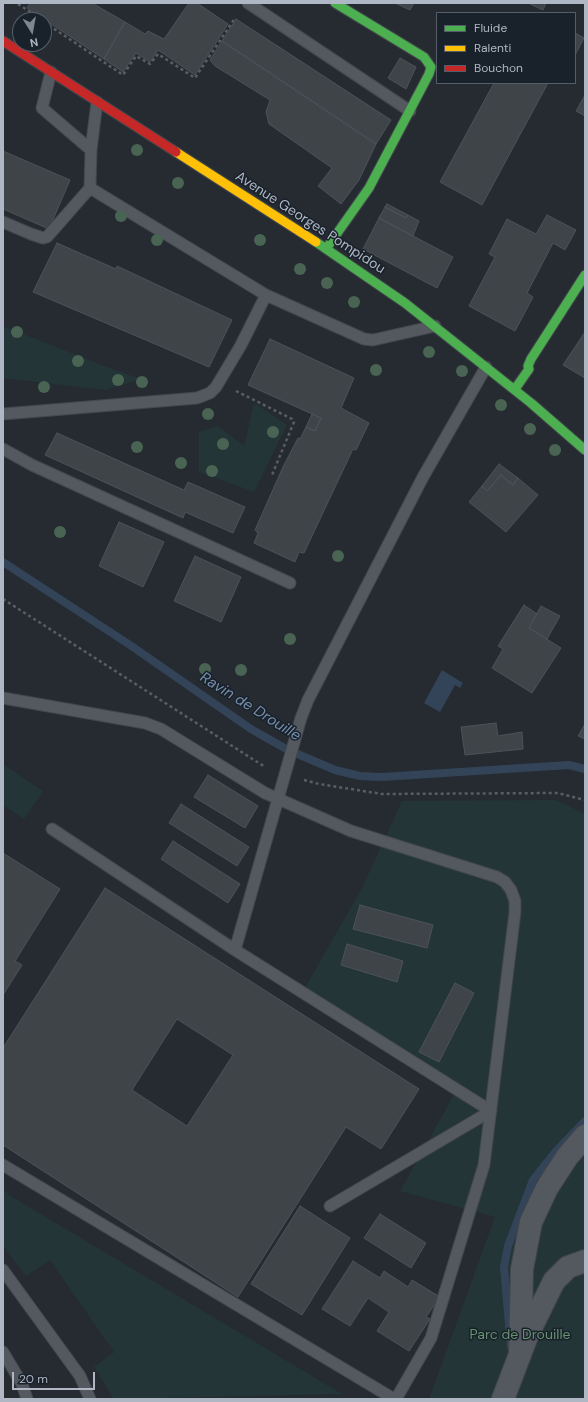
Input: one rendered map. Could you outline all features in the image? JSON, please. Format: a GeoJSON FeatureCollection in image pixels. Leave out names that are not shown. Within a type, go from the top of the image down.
{"type":"FeatureCollection","features":[{"type":"Feature","properties":{"kind":"main road"},"geometry":{"type":"LineString","coordinates":[[326,249],[361,202],[410,111],[429,74],[431,67],[428,61],[335,3]]}},
{"type":"Feature","properties":{"kind":"main road","name":"Avenue Georges Pompidou"},"geometry":{"type":"LineString","coordinates":[[3,41],[326,249],[405,302],[514,389],[585,450]]}},
{"type":"Feature","properties":{"kind":"main road"},"geometry":{"type":"LineString","coordinates":[[514,389],[529,369],[528,366],[531,359],[585,275]]}},
{"type":"Feature","properties":{"kind":"street"},"geometry":{"type":"LineString","coordinates":[[520,1356],[522,1269],[532,1222],[547,1188],[567,1157],[585,1136]]}},
{"type":"Feature","properties":{"kind":"street"},"geometry":{"type":"LineString","coordinates":[[503,1399],[527,1336],[554,1281],[568,1267],[585,1261]]}},
{"type":"Feature","properties":{"kind":"lane"},"geometry":{"type":"LineString","coordinates":[[248,3],[410,111]]}},
{"type":"Feature","properties":{"kind":"lane"},"geometry":{"type":"LineString","coordinates":[[51,72],[42,108],[91,150]]}},
{"type":"Feature","properties":{"kind":"lane"},"geometry":{"type":"LineString","coordinates":[[3,222],[37,236],[47,237],[90,188],[91,150],[97,102]]}},
{"type":"Feature","properties":{"kind":"lane"},"geometry":{"type":"LineString","coordinates":[[90,188],[266,295],[364,339],[373,340],[435,326]]}},
{"type":"Feature","properties":{"kind":"lane"},"geometry":{"type":"LineString","coordinates":[[3,414],[197,398],[210,393],[219,382],[241,345],[266,295]]}},
{"type":"Feature","properties":{"kind":"lane"},"geometry":{"type":"LineString","coordinates":[[235,950],[296,733],[308,700],[423,477],[486,367]]}},
{"type":"Feature","properties":{"kind":"lane"},"geometry":{"type":"LineString","coordinates":[[3,449],[32,465],[290,583]]}},
{"type":"Feature","properties":{"kind":"lane"},"geometry":{"type":"LineString","coordinates":[[3,698],[145,723],[156,727],[257,789],[351,831],[497,877],[505,882],[511,890],[515,901],[515,912],[484,1166],[431,1338],[395,1399],[3,1165]]}},
{"type":"Feature","properties":{"kind":"lane"},"geometry":{"type":"LineString","coordinates":[[52,829],[235,950],[491,1111]]}},
{"type":"Feature","properties":{"kind":"lane"},"geometry":{"type":"LineString","coordinates":[[330,1206],[491,1111]]}},
{"type":"Feature","properties":{"kind":"lane"},"geometry":{"type":"LineString","coordinates":[[3,1270],[80,1376],[90,1399]]}},
{"type":"Feature","properties":{"kind":"lane"},"geometry":{"type":"LineString","coordinates":[[3,1352],[22,1384],[27,1399]]}},
{"type":"Feature","properties":{"kind":"path"},"geometry":{"type":"LineString","coordinates":[[18,4],[30,12]]}},
{"type":"Feature","properties":{"kind":"path"},"geometry":{"type":"LineString","coordinates":[[52,27],[123,75],[136,56],[150,64],[158,54],[195,78],[236,16]]}},
{"type":"Feature","properties":{"kind":"path"},"geometry":{"type":"LineString","coordinates":[[219,382],[292,419],[294,422],[272,475]]}},
{"type":"Feature","properties":{"kind":"green space"},"geometry":{"type":"Polygon","coordinates":[[[3,326],[141,379],[105,390],[3,378],[3,326]]]}},
{"type":"Feature","properties":{"kind":"green space"},"geometry":{"type":"Polygon","coordinates":[[[254,403],[287,425],[254,492],[199,472],[199,432],[218,426],[244,446],[254,403]]]}},
{"type":"Feature","properties":{"kind":"green space"},"geometry":{"type":"Polygon","coordinates":[[[3,764],[43,791],[24,819],[3,805],[3,764]]]}},
{"type":"Feature","properties":{"kind":"green space","name":"Parc de Drouille"},"geometry":{"type":"Polygon","coordinates":[[[556,800],[585,814],[585,1399],[429,1399],[495,1217],[400,1191],[456,1091],[302,993],[361,890],[402,801],[556,800]]]}},
{"type":"Feature","properties":{"kind":"green space"},"geometry":{"type":"Polygon","coordinates":[[[3,1189],[9,1195],[342,1394],[114,1399],[94,1367],[114,1352],[50,1260],[26,1276],[3,1246],[3,1189]]]}},
{"type":"Feature","properties":{"kind":"water"},"geometry":{"type":"Polygon","coordinates":[[[442,670],[463,683],[460,688],[455,685],[440,712],[424,703],[442,670]]]}},
{"type":"Feature","properties":{"kind":"building"},"geometry":{"type":"Polygon","coordinates":[[[30,3],[92,3],[125,22],[104,59],[52,25],[52,12],[33,12],[27,8],[30,3]]]}},
{"type":"Feature","properties":{"kind":"building"},"geometry":{"type":"Polygon","coordinates":[[[189,3],[197,3],[228,24],[195,75],[158,50],[150,62],[136,53],[123,72],[104,59],[125,22],[145,34],[148,31],[164,39],[189,3]]]}},
{"type":"Feature","properties":{"kind":"building"},"geometry":{"type":"Polygon","coordinates":[[[395,3],[414,3],[410,10],[395,3]]]}},
{"type":"Feature","properties":{"kind":"building"},"geometry":{"type":"Polygon","coordinates":[[[528,3],[546,3],[543,10],[528,3]]]}},
{"type":"Feature","properties":{"kind":"building"},"geometry":{"type":"Polygon","coordinates":[[[236,19],[391,120],[376,144],[222,41],[236,19]]]}},
{"type":"Feature","properties":{"kind":"building"},"geometry":{"type":"Polygon","coordinates":[[[576,34],[584,38],[576,53],[576,34]]]}},
{"type":"Feature","properties":{"kind":"building"},"geometry":{"type":"Polygon","coordinates":[[[222,41],[376,144],[359,180],[341,204],[318,186],[332,168],[269,124],[266,112],[270,100],[215,66],[210,60],[222,41]]]}},
{"type":"Feature","properties":{"kind":"building"},"geometry":{"type":"Polygon","coordinates":[[[400,58],[416,67],[406,89],[388,78],[400,58]]]}},
{"type":"Feature","properties":{"kind":"building"},"geometry":{"type":"Polygon","coordinates":[[[493,84],[547,84],[482,205],[440,182],[493,84]]]}},
{"type":"Feature","properties":{"kind":"building"},"geometry":{"type":"Polygon","coordinates":[[[585,95],[585,116],[576,111],[585,95]]]}},
{"type":"Feature","properties":{"kind":"building"},"geometry":{"type":"Polygon","coordinates":[[[3,151],[70,180],[49,229],[3,209],[3,151]]]}},
{"type":"Feature","properties":{"kind":"building"},"geometry":{"type":"Polygon","coordinates":[[[387,204],[408,215],[406,218],[385,207],[387,204]]]}},
{"type":"Feature","properties":{"kind":"building"},"geometry":{"type":"Polygon","coordinates":[[[385,207],[406,218],[408,215],[419,221],[413,236],[379,218],[385,207]]]}},
{"type":"Feature","properties":{"kind":"building"},"geometry":{"type":"Polygon","coordinates":[[[547,215],[576,230],[565,250],[553,243],[527,293],[533,297],[515,331],[469,306],[495,257],[489,254],[507,219],[536,234],[547,215]]]}},
{"type":"Feature","properties":{"kind":"building"},"geometry":{"type":"Polygon","coordinates":[[[379,218],[453,257],[437,288],[363,249],[379,218]]]}},
{"type":"Feature","properties":{"kind":"building"},"geometry":{"type":"Polygon","coordinates":[[[57,243],[116,269],[117,266],[232,320],[209,367],[33,292],[57,243]]]}},
{"type":"Feature","properties":{"kind":"building"},"geometry":{"type":"Polygon","coordinates":[[[585,332],[585,378],[563,365],[585,332]]]}},
{"type":"Feature","properties":{"kind":"building"},"geometry":{"type":"Polygon","coordinates":[[[270,339],[354,378],[341,408],[369,423],[356,450],[353,449],[304,553],[299,552],[295,562],[254,543],[258,533],[255,530],[283,467],[298,438],[300,439],[306,427],[315,431],[321,418],[248,385],[270,339]]]}},
{"type":"Feature","properties":{"kind":"building"},"geometry":{"type":"Polygon","coordinates":[[[312,414],[321,418],[315,431],[306,427],[312,414]]]}},
{"type":"Feature","properties":{"kind":"building"},"geometry":{"type":"Polygon","coordinates":[[[57,433],[184,490],[188,482],[245,507],[233,533],[185,512],[183,518],[45,455],[57,433]]]}},
{"type":"Feature","properties":{"kind":"building"},"geometry":{"type":"Polygon","coordinates":[[[499,464],[518,478],[513,485],[501,475],[487,491],[482,486],[499,464]]]}},
{"type":"Feature","properties":{"kind":"building"},"geometry":{"type":"Polygon","coordinates":[[[501,475],[513,485],[518,478],[538,495],[506,532],[469,502],[482,486],[487,491],[501,475]]]}},
{"type":"Feature","properties":{"kind":"building"},"geometry":{"type":"Polygon","coordinates":[[[119,522],[164,542],[143,587],[99,566],[119,522]]]}},
{"type":"Feature","properties":{"kind":"building"},"geometry":{"type":"Polygon","coordinates":[[[195,556],[241,577],[221,622],[174,601],[195,556]]]}},
{"type":"Feature","properties":{"kind":"building"},"geometry":{"type":"Polygon","coordinates":[[[524,605],[537,614],[529,628],[561,648],[532,693],[492,668],[503,649],[498,646],[524,605]]]}},
{"type":"Feature","properties":{"kind":"building"},"geometry":{"type":"Polygon","coordinates":[[[541,606],[560,616],[547,639],[529,628],[541,606]]]}},
{"type":"Feature","properties":{"kind":"building"},"geometry":{"type":"Polygon","coordinates":[[[496,723],[498,736],[522,732],[523,749],[465,755],[461,727],[496,723]]]}},
{"type":"Feature","properties":{"kind":"building"},"geometry":{"type":"Polygon","coordinates":[[[585,724],[585,739],[578,736],[585,724]]]}},
{"type":"Feature","properties":{"kind":"building"},"geometry":{"type":"Polygon","coordinates":[[[208,775],[258,806],[245,828],[194,797],[208,775]]]}},
{"type":"Feature","properties":{"kind":"building"},"geometry":{"type":"Polygon","coordinates":[[[181,804],[249,847],[237,866],[169,823],[181,804]]]}},
{"type":"Feature","properties":{"kind":"building"},"geometry":{"type":"Polygon","coordinates":[[[173,841],[240,884],[228,903],[161,859],[173,841]]]}},
{"type":"Feature","properties":{"kind":"building"},"geometry":{"type":"Polygon","coordinates":[[[3,853],[60,889],[15,961],[22,965],[3,995],[3,853]]]}},
{"type":"Feature","properties":{"kind":"building"},"geometry":{"type":"Polygon","coordinates":[[[105,888],[419,1089],[381,1149],[346,1127],[238,1297],[3,1145],[3,1048],[105,888]],[[177,1019],[132,1090],[187,1126],[233,1055],[177,1019]]]}},
{"type":"Feature","properties":{"kind":"building"},"geometry":{"type":"Polygon","coordinates":[[[360,905],[433,925],[427,948],[353,929],[360,905]]]}},
{"type":"Feature","properties":{"kind":"building"},"geometry":{"type":"Polygon","coordinates":[[[347,944],[403,961],[397,982],[341,965],[347,944]]]}},
{"type":"Feature","properties":{"kind":"building"},"geometry":{"type":"Polygon","coordinates":[[[455,983],[474,993],[439,1062],[419,1052],[455,983]]]}},
{"type":"Feature","properties":{"kind":"building"},"geometry":{"type":"Polygon","coordinates":[[[300,1206],[350,1238],[302,1315],[251,1284],[300,1206]]]}},
{"type":"Feature","properties":{"kind":"building"},"geometry":{"type":"Polygon","coordinates":[[[380,1214],[426,1243],[411,1268],[364,1238],[380,1214]]]}},
{"type":"Feature","properties":{"kind":"building"},"geometry":{"type":"Polygon","coordinates":[[[353,1261],[380,1278],[384,1271],[408,1287],[412,1280],[440,1297],[426,1317],[430,1319],[409,1351],[377,1331],[389,1312],[368,1298],[350,1326],[322,1309],[353,1261]]]}},
{"type":"Feature","properties":{"kind":"waterway","name":"Ravin de Drouille"},"geometry":{"type":"LineString","coordinates":[[3,562],[130,645],[251,729],[288,750],[335,770],[360,776],[382,777],[569,765],[585,769]]}},
{"type":"Feature","properties":{"kind":"waterway"},"geometry":{"type":"LineString","coordinates":[[511,1347],[504,1267],[508,1246],[533,1180],[557,1150],[585,1121]]}},
{"type":"Feature","properties":{"kind":"traffic: fast"},"geometry":{"type":"LineString","coordinates":[[326,249],[369,188],[429,74],[431,67],[424,57],[335,3]]}},
{"type":"Feature","properties":{"kind":"traffic: fast"},"geometry":{"type":"LineString","coordinates":[[316,242],[405,303],[531,403],[585,450]]}},
{"type":"Feature","properties":{"kind":"traffic: fast"},"geometry":{"type":"LineString","coordinates":[[515,389],[529,369],[528,366],[531,359],[585,275]]}},
{"type":"Feature","properties":{"kind":"traffic: slow"},"geometry":{"type":"LineString","coordinates":[[176,152],[316,242]]}},
{"type":"Feature","properties":{"kind":"traffic: jam"},"geometry":{"type":"LineString","coordinates":[[3,41],[176,152]]}}]}
